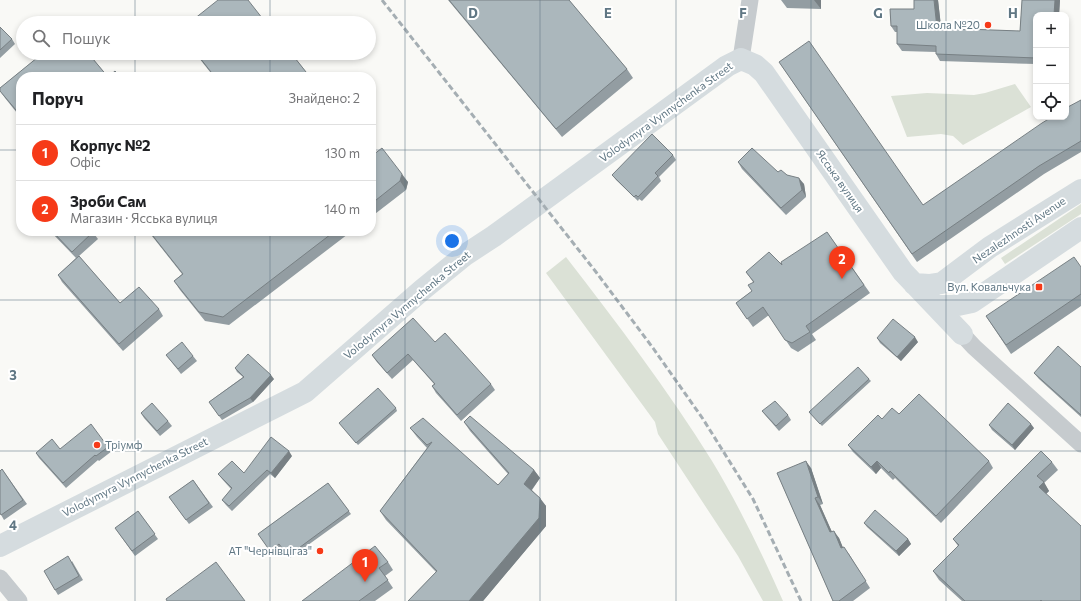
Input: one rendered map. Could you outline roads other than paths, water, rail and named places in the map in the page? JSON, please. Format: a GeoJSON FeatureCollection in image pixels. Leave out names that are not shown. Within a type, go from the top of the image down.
{"type":"FeatureCollection","features":[{"type":"Feature","properties":{"kind":"main road","name":"Ясська вулиця"},"geometry":{"type":"LineString","coordinates":[[741,59],[755,64],[764,73],[903,272],[938,306],[962,334]]}},
{"type":"Feature","properties":{"kind":"main road","name":"Volodymyra Vynnychenka Street"},"geometry":{"type":"LineString","coordinates":[[0,546],[305,392],[422,290],[465,255],[512,224],[727,66],[741,59]]}},
{"type":"Feature","properties":{"kind":"main road","name":"Nezalezhnosti Avenue"},"geometry":{"type":"LineString","coordinates":[[914,284],[929,286],[942,283],[990,247],[1081,190]]}},
{"type":"Feature","properties":{"kind":"main road"},"geometry":{"type":"LineString","coordinates":[[962,334],[964,314],[972,302],[1081,228]]}},
{"type":"Feature","properties":{"kind":"main road"},"geometry":{"type":"LineString","coordinates":[[938,306],[953,306],[972,302]]}},
{"type":"Feature","properties":{"kind":"street","name":"Volodymyra Vynnychenka Street"},"geometry":{"type":"LineString","coordinates":[[741,59],[750,0]]}},
{"type":"Feature","properties":{"kind":"street"},"geometry":{"type":"LineString","coordinates":[[962,334],[974,347],[1081,444]]}},
{"type":"Feature","properties":{"kind":"street"},"geometry":{"type":"LineString","coordinates":[[0,578],[19,601]]}},
{"type":"Feature","properties":{"kind":"railway"},"geometry":{"type":"LineString","coordinates":[[382,0],[596,272],[653,348],[703,419],[753,499],[801,601]]}},
{"type":"Feature","properties":{"kind":"place","name":"Школа №20"},"geometry":{"type":"Point","coordinates":[988,25]}},
{"type":"Feature","properties":{"kind":"place","name":"Зроби Сам"},"geometry":{"type":"Point","coordinates":[842,279]}},
{"type":"Feature","properties":{"kind":"place","name":"Вул. Ковальчука"},"geometry":{"type":"Point","coordinates":[1039,287]}},
{"type":"Feature","properties":{"kind":"place","name":"Тріумф"},"geometry":{"type":"Point","coordinates":[97,445]}},
{"type":"Feature","properties":{"kind":"place","name":"АТ \"Чернівцігаз\""},"geometry":{"type":"Point","coordinates":[320,551]}},
{"type":"Feature","properties":{"kind":"place","name":"Корпус №2"},"geometry":{"type":"Point","coordinates":[365,582]}}]}
